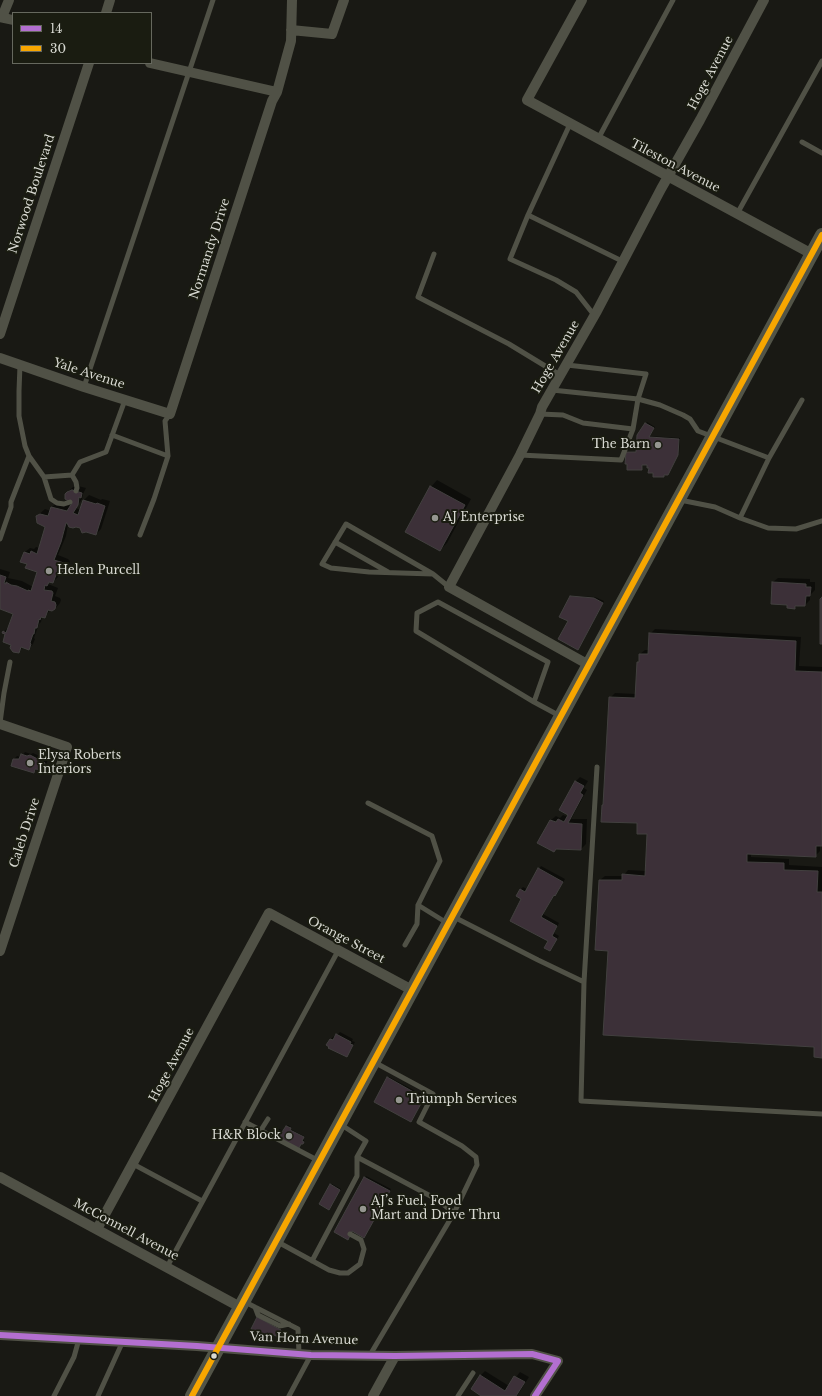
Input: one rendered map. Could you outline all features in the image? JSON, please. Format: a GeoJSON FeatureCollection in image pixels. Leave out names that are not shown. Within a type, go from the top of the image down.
{"type":"FeatureCollection","features":[{"type":"Feature","properties":{"kind":"street"},"geometry":{"type":"LineString","coordinates":[[9,0],[1,19],[12,20]]}},
{"type":"Feature","properties":{"kind":"street"},"geometry":{"type":"LineString","coordinates":[[106,12],[110,0]]}},
{"type":"Feature","properties":{"kind":"street","name":"Normandy Drive"},"geometry":{"type":"LineString","coordinates":[[170,414],[272,101],[277,92],[291,41],[292,0]]}},
{"type":"Feature","properties":{"kind":"street"},"geometry":{"type":"LineString","coordinates":[[291,30],[332,34],[344,0]]}},
{"type":"Feature","properties":{"kind":"street","name":"Tileston Avenue"},"geometry":{"type":"LineString","coordinates":[[582,0],[527,100],[812,254]]}},
{"type":"Feature","properties":{"kind":"street","name":"Hoge Avenue"},"geometry":{"type":"LineString","coordinates":[[449,587],[520,455],[542,407],[595,316],[764,0]]}},
{"type":"Feature","properties":{"kind":"street","name":"Norwood Boulevard"},"geometry":{"type":"LineString","coordinates":[[0,334],[89,64]]}},
{"type":"Feature","properties":{"kind":"street"},"geometry":{"type":"LineString","coordinates":[[152,64],[277,92]]}},
{"type":"Feature","properties":{"kind":"street"},"geometry":{"type":"LineString","coordinates":[[192,1396],[218,1348],[246,1305],[276,1241],[319,1161],[822,235]]}},
{"type":"Feature","properties":{"kind":"street","name":"Yale Avenue"},"geometry":{"type":"LineString","coordinates":[[0,358],[84,387],[170,414]]}},
{"type":"Feature","properties":{"kind":"street"},"geometry":{"type":"LineString","coordinates":[[449,587],[589,665]]}},
{"type":"Feature","properties":{"kind":"street","name":"Caleb Drive"},"geometry":{"type":"LineString","coordinates":[[0,723],[67,747],[3,935],[0,951]]}},
{"type":"Feature","properties":{"kind":"street","name":"Hoge Avenue"},"geometry":{"type":"LineString","coordinates":[[97,1229],[269,913]]}},
{"type":"Feature","properties":{"kind":"street","name":"Orange Street"},"geometry":{"type":"LineString","coordinates":[[269,913],[412,990]]}},
{"type":"Feature","properties":{"kind":"street","name":"McConnell Avenue"},"geometry":{"type":"LineString","coordinates":[[0,1177],[167,1267],[246,1305]]}},
{"type":"Feature","properties":{"kind":"street","name":"Van Horn Avenue"},"geometry":{"type":"LineString","coordinates":[[0,1334],[123,1341],[311,1355],[395,1356],[532,1354],[558,1362],[535,1396]]}},
{"type":"Feature","properties":{"kind":"street"},"geometry":{"type":"LineString","coordinates":[[373,1396],[395,1356]]}},
{"type":"Feature","properties":{"kind":"lane"},"geometry":{"type":"LineString","coordinates":[[84,387],[213,0]]}},
{"type":"Feature","properties":{"kind":"lane"},"geometry":{"type":"LineString","coordinates":[[598,139],[673,0]]}},
{"type":"Feature","properties":{"kind":"lane"},"geometry":{"type":"LineString","coordinates":[[737,214],[822,61]]}},
{"type":"Feature","properties":{"kind":"lane"},"geometry":{"type":"LineString","coordinates":[[570,124],[528,215],[510,259],[556,280],[576,292],[595,316]]}},
{"type":"Feature","properties":{"kind":"lane"},"geometry":{"type":"LineString","coordinates":[[802,142],[822,153]]}},
{"type":"Feature","properties":{"kind":"lane"},"geometry":{"type":"LineString","coordinates":[[528,215],[624,262]]}},
{"type":"Feature","properties":{"kind":"lane"},"geometry":{"type":"LineString","coordinates":[[434,254],[418,298],[509,344],[560,376]]}},
{"type":"Feature","properties":{"kind":"lane"},"geometry":{"type":"LineString","coordinates":[[20,365],[20,416],[25,446],[29,456],[44,477],[51,498],[64,504],[70,502]]}},
{"type":"Feature","properties":{"kind":"lane"},"geometry":{"type":"LineString","coordinates":[[520,455],[621,460],[633,429],[638,399],[646,374],[566,365]]}},
{"type":"Feature","properties":{"kind":"lane"},"geometry":{"type":"LineString","coordinates":[[552,390],[638,399],[660,405],[690,419],[698,431],[769,458]]}},
{"type":"Feature","properties":{"kind":"lane"},"geometry":{"type":"LineString","coordinates":[[72,475],[80,462],[106,452],[125,400]]}},
{"type":"Feature","properties":{"kind":"lane"},"geometry":{"type":"LineString","coordinates":[[740,518],[769,458],[802,400]]}},
{"type":"Feature","properties":{"kind":"lane"},"geometry":{"type":"LineString","coordinates":[[140,535],[168,456],[165,421],[170,414]]}},
{"type":"Feature","properties":{"kind":"lane"},"geometry":{"type":"LineString","coordinates":[[540,414],[563,415],[583,423],[633,429]]}},
{"type":"Feature","properties":{"kind":"lane"},"geometry":{"type":"LineString","coordinates":[[112,435],[168,456]]}},
{"type":"Feature","properties":{"kind":"lane"},"geometry":{"type":"LineString","coordinates":[[0,539],[11,507],[11,502],[29,456]]}},
{"type":"Feature","properties":{"kind":"lane"},"geometry":{"type":"LineString","coordinates":[[44,477],[72,475]]}},
{"type":"Feature","properties":{"kind":"lane"},"geometry":{"type":"LineString","coordinates":[[72,475],[76,482],[76,491]]}},
{"type":"Feature","properties":{"kind":"lane"},"geometry":{"type":"LineString","coordinates":[[679,500],[715,507],[768,528],[796,529],[822,521]]}},
{"type":"Feature","properties":{"kind":"lane"},"geometry":{"type":"LineString","coordinates":[[433,574],[369,572],[331,568],[322,564],[346,524],[433,574],[449,587]]}},
{"type":"Feature","properties":{"kind":"lane"},"geometry":{"type":"LineString","coordinates":[[335,542],[389,572]]}},
{"type":"Feature","properties":{"kind":"lane"},"geometry":{"type":"LineString","coordinates":[[534,702],[548,662],[438,602],[417,612],[416,631],[534,702],[561,716]]}},
{"type":"Feature","properties":{"kind":"lane"},"geometry":{"type":"LineString","coordinates":[[0,723],[10,662]]}},
{"type":"Feature","properties":{"kind":"lane"},"geometry":{"type":"LineString","coordinates":[[597,767],[584,982],[581,1101],[822,1114]]}},
{"type":"Feature","properties":{"kind":"lane"},"geometry":{"type":"LineString","coordinates":[[368,803],[432,836],[440,860],[418,905],[417,924],[405,945]]}},
{"type":"Feature","properties":{"kind":"lane"},"geometry":{"type":"LineString","coordinates":[[418,905],[584,982]]}},
{"type":"Feature","properties":{"kind":"lane"},"geometry":{"type":"LineString","coordinates":[[167,1267],[338,951]]}},
{"type":"Feature","properties":{"kind":"lane"},"geometry":{"type":"LineString","coordinates":[[370,1355],[454,1213],[477,1165],[476,1157],[462,1146],[419,1122],[433,1094],[373,1062]]}},
{"type":"Feature","properties":{"kind":"lane"},"geometry":{"type":"LineString","coordinates":[[261,1130],[268,1119]]}},
{"type":"Feature","properties":{"kind":"lane"},"geometry":{"type":"LineString","coordinates":[[245,1122],[319,1161]]}},
{"type":"Feature","properties":{"kind":"lane"},"geometry":{"type":"LineString","coordinates":[[312,1261],[357,1176],[357,1157],[366,1141],[340,1124]]}},
{"type":"Feature","properties":{"kind":"lane"},"geometry":{"type":"LineString","coordinates":[[357,1157],[438,1200],[454,1213]]}},
{"type":"Feature","properties":{"kind":"lane"},"geometry":{"type":"LineString","coordinates":[[132,1164],[202,1201]]}},
{"type":"Feature","properties":{"kind":"lane"},"geometry":{"type":"LineString","coordinates":[[331,1224],[336,1227]]}},
{"type":"Feature","properties":{"kind":"lane"},"geometry":{"type":"LineString","coordinates":[[276,1241],[329,1270],[340,1273],[348,1273],[360,1264],[364,1249],[361,1240],[350,1234]]}},
{"type":"Feature","properties":{"kind":"lane"},"geometry":{"type":"LineString","coordinates":[[246,1305],[298,1329],[299,1354]]}},
{"type":"Feature","properties":{"kind":"lane"},"geometry":{"type":"LineString","coordinates":[[54,1396],[74,1357],[79,1339]]}},
{"type":"Feature","properties":{"kind":"lane"},"geometry":{"type":"LineString","coordinates":[[98,1396],[123,1341]]}},
{"type":"Feature","properties":{"kind":"lane"},"geometry":{"type":"LineString","coordinates":[[289,1396],[311,1355]]}},
{"type":"Feature","properties":{"kind":"lane"},"geometry":{"type":"LineString","coordinates":[[458,1396],[473,1373]]}},
{"type":"Feature","properties":{"kind":"building","name":"The Barn"},"geometry":{"type":"Polygon","coordinates":[[[645,423],[654,428],[649,437],[679,439],[678,455],[668,475],[664,475],[664,477],[653,477],[653,473],[648,473],[649,468],[647,468],[647,465],[642,465],[642,470],[627,470],[627,464],[625,464],[626,452],[636,452],[637,435],[645,423]]]}},
{"type":"Feature","properties":{"kind":"building","name":"AJ Enterprise"},"geometry":{"type":"Polygon","coordinates":[[[430,486],[465,505],[440,551],[405,532],[430,486]]]}},
{"type":"Feature","properties":{"kind":"building","name":"Helen Purcell"},"geometry":{"type":"Polygon","coordinates":[[[72,490],[82,493],[81,498],[79,497],[78,505],[73,513],[78,515],[83,500],[105,506],[96,535],[86,532],[82,533],[80,528],[69,527],[66,523],[54,560],[64,563],[66,567],[64,571],[60,573],[57,572],[53,583],[49,582],[47,586],[45,585],[44,590],[52,591],[51,601],[55,602],[55,609],[52,611],[48,610],[45,618],[41,617],[40,620],[39,619],[29,650],[21,647],[19,653],[13,652],[10,648],[11,645],[3,642],[5,634],[2,633],[3,631],[6,633],[13,614],[0,609],[0,575],[6,577],[4,583],[6,584],[6,582],[31,591],[37,572],[25,568],[27,564],[20,562],[24,552],[30,554],[31,551],[37,554],[45,527],[37,523],[36,516],[40,514],[48,516],[51,507],[67,511],[72,503],[65,499],[65,494],[72,490]]]}},
{"type":"Feature","properties":{"kind":"building"},"geometry":{"type":"Polygon","coordinates":[[[772,582],[806,584],[806,587],[811,587],[810,596],[806,596],[805,606],[795,606],[795,609],[787,608],[787,605],[771,604],[772,582]]]}},
{"type":"Feature","properties":{"kind":"building"},"geometry":{"type":"Polygon","coordinates":[[[570,596],[594,598],[603,603],[578,650],[558,639],[568,621],[559,617],[570,596]]]}},
{"type":"Feature","properties":{"kind":"building"},"geometry":{"type":"Polygon","coordinates":[[[822,597],[822,644],[820,644],[820,599],[822,597]]]}},
{"type":"Feature","properties":{"kind":"building"},"geometry":{"type":"Polygon","coordinates":[[[649,633],[796,641],[795,671],[822,672],[822,846],[816,846],[816,857],[747,854],[747,862],[784,863],[784,870],[818,871],[817,892],[822,892],[822,1058],[814,1057],[814,1047],[603,1035],[608,951],[595,950],[599,880],[622,880],[622,874],[645,876],[647,834],[637,834],[637,823],[601,822],[609,697],[635,698],[637,662],[639,662],[639,654],[648,654],[649,633]]]}},
{"type":"Feature","properties":{"kind":"building"},"geometry":{"type":"Polygon","coordinates":[[[21,754],[27,756],[30,755],[45,763],[43,770],[35,769],[34,773],[11,766],[13,759],[19,759],[21,754]]]}},
{"type":"Feature","properties":{"kind":"building"},"geometry":{"type":"Polygon","coordinates":[[[575,781],[584,786],[580,793],[583,795],[568,823],[582,824],[581,850],[556,849],[554,852],[537,843],[550,820],[556,822],[558,819],[564,822],[568,815],[559,810],[575,781]]]}},
{"type":"Feature","properties":{"kind":"building"},"geometry":{"type":"Polygon","coordinates":[[[538,868],[563,882],[541,917],[557,926],[552,936],[557,939],[550,951],[544,948],[548,941],[510,921],[521,899],[516,896],[520,889],[525,892],[538,868]]]}},
{"type":"Feature","properties":{"kind":"building"},"geometry":{"type":"Polygon","coordinates":[[[336,1034],[351,1042],[350,1044],[353,1045],[347,1057],[328,1048],[329,1047],[326,1045],[330,1039],[333,1040],[336,1034]]]}},
{"type":"Feature","properties":{"kind":"building","name":"Triumph Services"},"geometry":{"type":"Polygon","coordinates":[[[387,1077],[424,1098],[411,1122],[374,1102],[387,1077]]]}},
{"type":"Feature","properties":{"kind":"building","name":"H&R Block"},"geometry":{"type":"Polygon","coordinates":[[[286,1126],[291,1128],[290,1130],[304,1137],[302,1141],[304,1142],[299,1148],[274,1135],[277,1130],[282,1132],[286,1126]]]}},
{"type":"Feature","properties":{"kind":"building","name":"AJ’s Fuel, Food Mart and Drive Thru"},"geometry":{"type":"Polygon","coordinates":[[[364,1177],[390,1191],[364,1238],[352,1231],[348,1240],[334,1232],[364,1177]]]}},
{"type":"Feature","properties":{"kind":"building"},"geometry":{"type":"Polygon","coordinates":[[[330,1184],[340,1190],[329,1210],[319,1204],[330,1184]]]}},
{"type":"Feature","properties":{"kind":"building"},"geometry":{"type":"Polygon","coordinates":[[[257,1317],[281,1330],[278,1337],[272,1334],[270,1338],[251,1329],[257,1317]]]}},
{"type":"Feature","properties":{"kind":"building"},"geometry":{"type":"Polygon","coordinates":[[[480,1375],[505,1391],[514,1376],[525,1382],[516,1396],[481,1396],[471,1389],[480,1375]]]}},
{"type":"Feature","properties":{"kind":"transit line","name":"30"},"geometry":{"type":"LineString","coordinates":[[192,1396],[822,235]]}},
{"type":"Feature","properties":{"kind":"transit line","name":"14"},"geometry":{"type":"LineString","coordinates":[[0,1335],[197,1346],[311,1355],[395,1356],[532,1354],[558,1361],[535,1396]]}},
{"type":"Feature","properties":{"kind":"place","name":"The Barn"},"geometry":{"type":"Point","coordinates":[658,445]}},
{"type":"Feature","properties":{"kind":"place","name":"AJ Enterprise"},"geometry":{"type":"Point","coordinates":[435,518]}},
{"type":"Feature","properties":{"kind":"place","name":"Helen Purcell"},"geometry":{"type":"Point","coordinates":[49,571]}},
{"type":"Feature","properties":{"kind":"place","name":"Elysa Roberts Interiors"},"geometry":{"type":"Point","coordinates":[30,763]}},
{"type":"Feature","properties":{"kind":"place","name":"Triumph Services"},"geometry":{"type":"Point","coordinates":[399,1100]}},
{"type":"Feature","properties":{"kind":"place","name":"H&R Block"},"geometry":{"type":"Point","coordinates":[289,1136]}},
{"type":"Feature","properties":{"kind":"place","name":"AJ’s Fuel, Food Mart and Drive Thru"},"geometry":{"type":"Point","coordinates":[363,1209]}}]}
